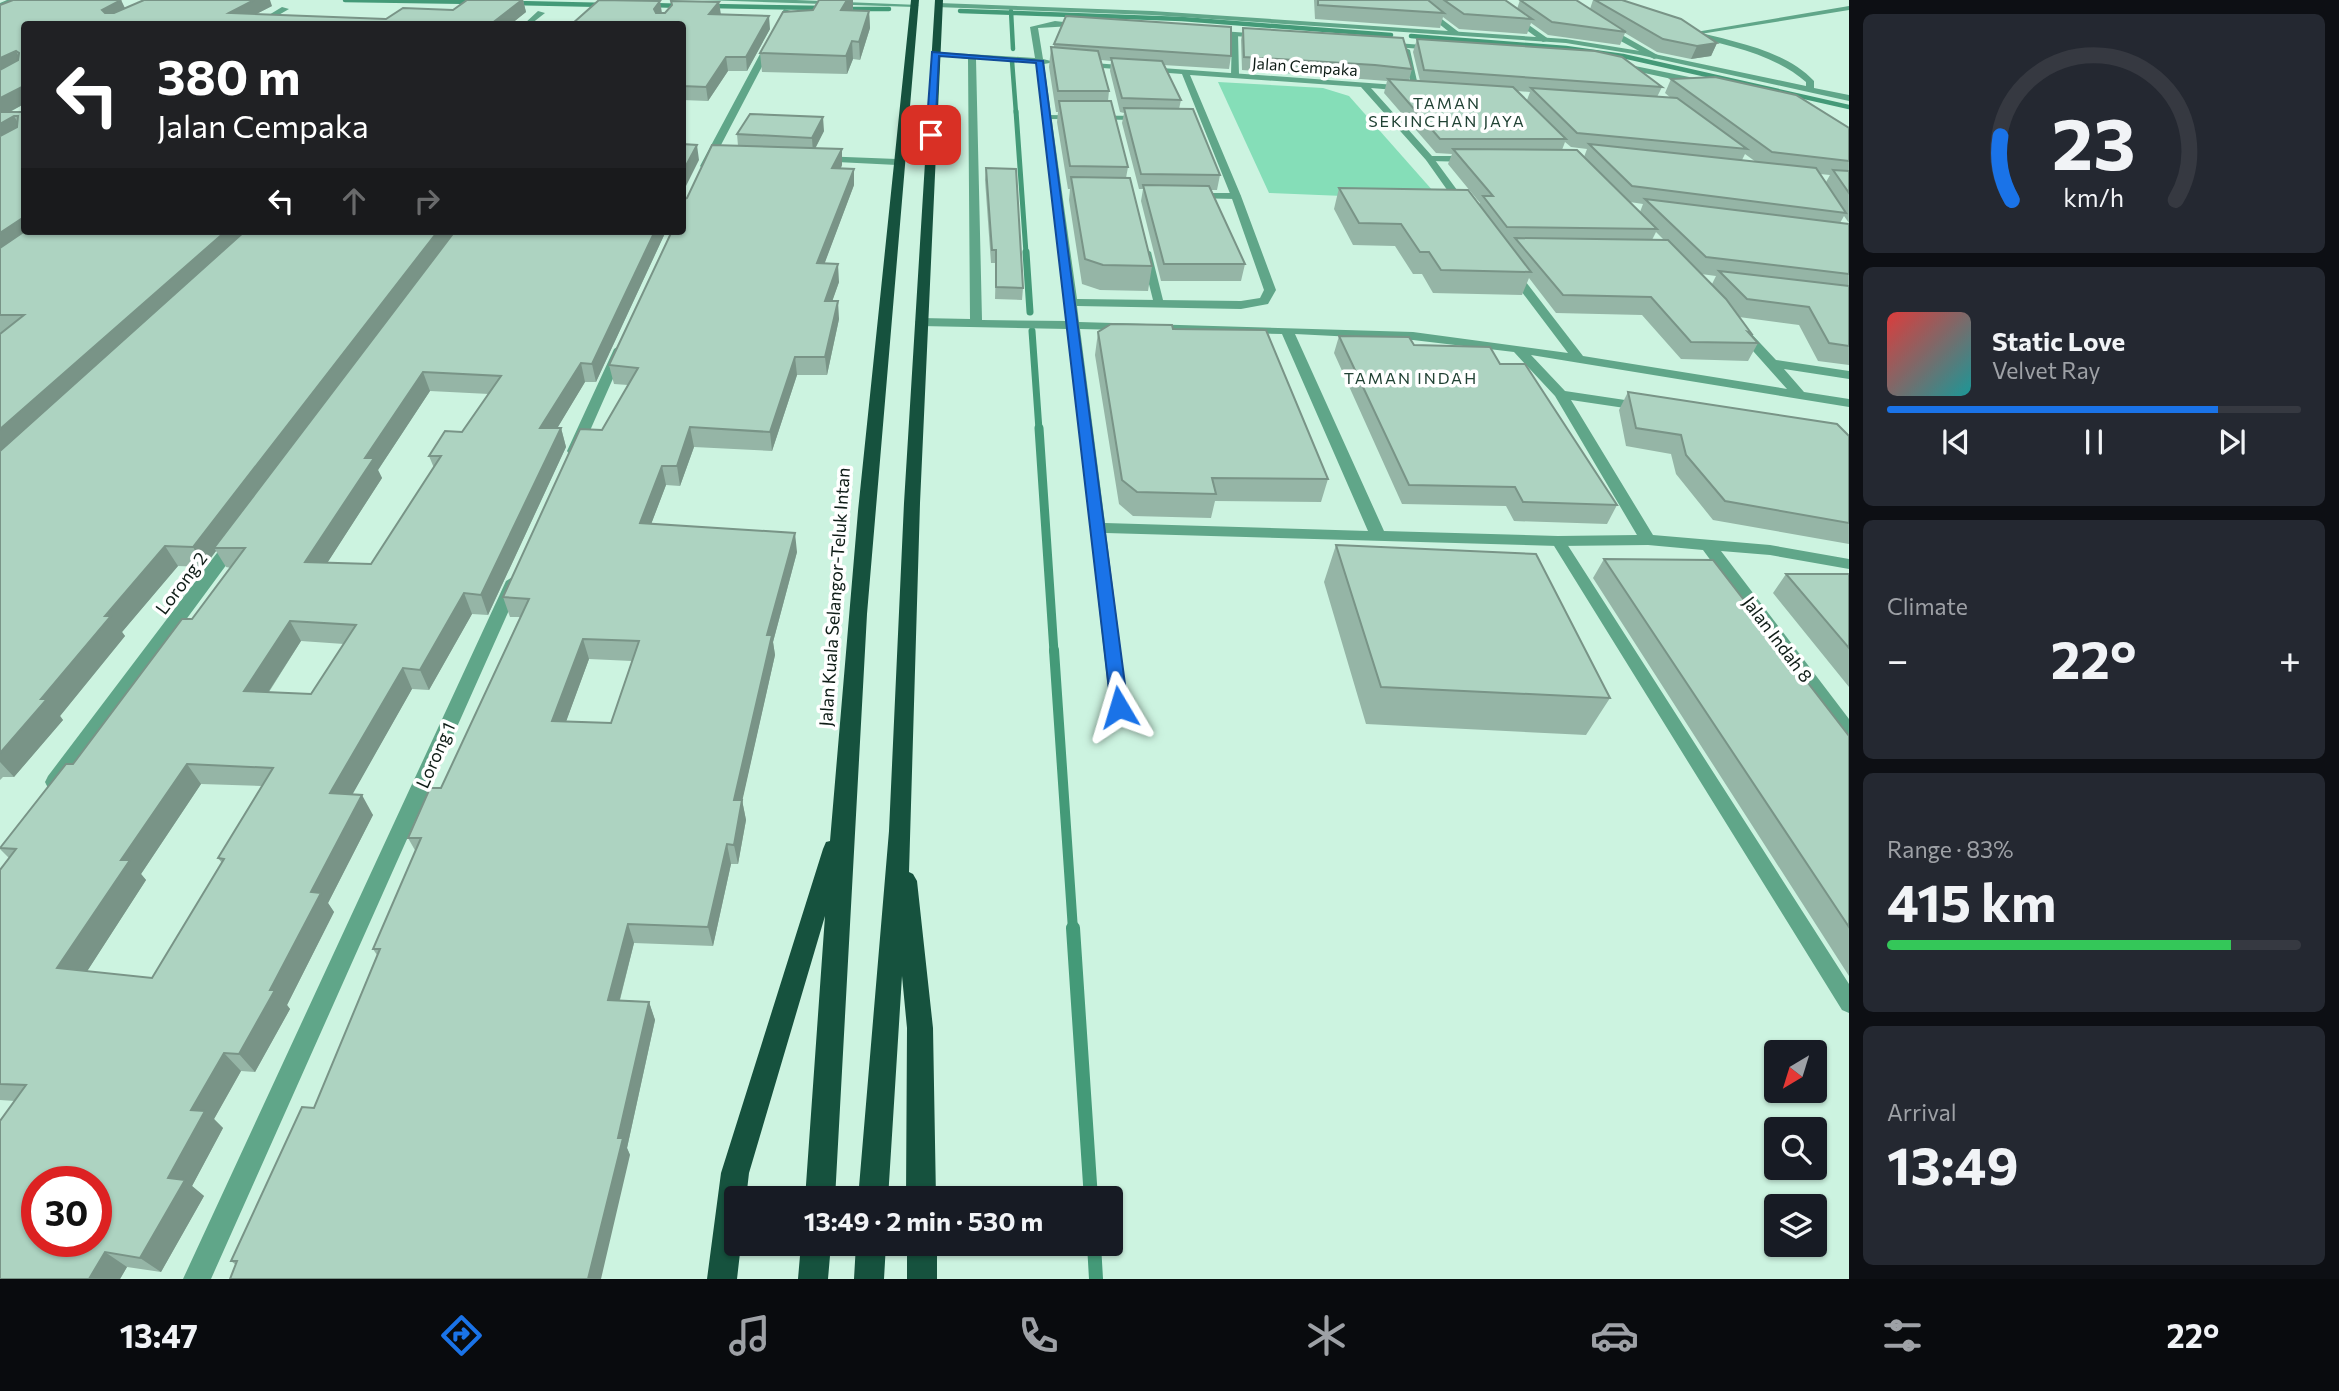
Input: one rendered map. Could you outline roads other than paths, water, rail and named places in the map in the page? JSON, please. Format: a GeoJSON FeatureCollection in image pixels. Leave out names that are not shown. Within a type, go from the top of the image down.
{"type":"FeatureCollection","features":[{"type":"Feature","properties":{"kind":"highway","name":"Jalan Kuala Selangor-Teluk Intan"},"geometry":{"type":"LineString","coordinates":[[821,1186],[843,818],[867,505],[897,162],[915,2]]}},
{"type":"Feature","properties":{"kind":"highway"},"geometry":{"type":"LineString","coordinates":[[874,1186],[900,831],[921,322],[939,3]]}},
{"type":"Feature","properties":{"kind":"highway"},"geometry":{"type":"LineString","coordinates":[[722,1279],[734,1173],[843,818]]}},
{"type":"Feature","properties":{"kind":"highway"},"geometry":{"type":"LineString","coordinates":[[900,831],[920,1028],[921,1186]]}},
{"type":"Feature","properties":{"kind":"highway"},"geometry":{"type":"LineString","coordinates":[[813,1279],[815,1256]]}},
{"type":"Feature","properties":{"kind":"highway"},"geometry":{"type":"LineString","coordinates":[[869,1279],[870,1256]]}},
{"type":"Feature","properties":{"kind":"highway"},"geometry":{"type":"LineString","coordinates":[[922,1256],[922,1279]]}},
{"type":"Feature","properties":{"kind":"street"},"geometry":{"type":"LineString","coordinates":[[0,5],[13,0]]}},
{"type":"Feature","properties":{"kind":"street"},"geometry":{"type":"LineString","coordinates":[[706,0],[915,2]]}},
{"type":"Feature","properties":{"kind":"street"},"geometry":{"type":"LineString","coordinates":[[1413,0],[1456,33]]}},
{"type":"Feature","properties":{"kind":"street"},"geometry":{"type":"LineString","coordinates":[[1489,0],[1546,40]]}},
{"type":"Feature","properties":{"kind":"street"},"geometry":{"type":"LineString","coordinates":[[939,3],[1152,13],[1586,44],[1849,98]]}},
{"type":"Feature","properties":{"kind":"street"},"geometry":{"type":"LineString","coordinates":[[1694,33],[1849,8]]}},
{"type":"Feature","properties":{"kind":"street"},"geometry":{"type":"LineString","coordinates":[[263,21],[285,9]]}},
{"type":"Feature","properties":{"kind":"street"},"geometry":{"type":"LineString","coordinates":[[699,177],[788,11]]}},
{"type":"Feature","properties":{"kind":"street"},"geometry":{"type":"LineString","coordinates":[[531,21],[541,13]]}},
{"type":"Feature","properties":{"kind":"street"},"geometry":{"type":"LineString","coordinates":[[1097,26],[1055,23],[1034,27],[1063,195],[1069,302],[1119,707]]}},
{"type":"Feature","properties":{"kind":"street"},"geometry":{"type":"LineString","coordinates":[[1598,25],[1657,57]]}},
{"type":"Feature","properties":{"kind":"street"},"geometry":{"type":"LineString","coordinates":[[1401,29],[1405,46]]}},
{"type":"Feature","properties":{"kind":"street"},"geometry":{"type":"LineString","coordinates":[[1684,30],[1760,54],[1799,70],[1810,81],[1810,89]]}},
{"type":"Feature","properties":{"kind":"street"},"geometry":{"type":"LineString","coordinates":[[1194,32],[1274,37]]}},
{"type":"Feature","properties":{"kind":"street"},"geometry":{"type":"LineString","coordinates":[[1366,43],[1447,49]]}},
{"type":"Feature","properties":{"kind":"street","name":"Jalan Cempaka"},"geometry":{"type":"LineString","coordinates":[[935,54],[1430,89]]}},
{"type":"Feature","properties":{"kind":"street"},"geometry":{"type":"LineString","coordinates":[[972,56],[976,323]]}},
{"type":"Feature","properties":{"kind":"street"},"geometry":{"type":"LineString","coordinates":[[1640,82],[1613,64],[1720,87]]}},
{"type":"Feature","properties":{"kind":"street"},"geometry":{"type":"LineString","coordinates":[[1069,302],[1241,305],[1264,301],[1270,290],[1236,195],[1202,119],[1185,72]]}},
{"type":"Feature","properties":{"kind":"street"},"geometry":{"type":"LineString","coordinates":[[1364,85],[1429,158],[1473,218]]}},
{"type":"Feature","properties":{"kind":"street"},"geometry":{"type":"LineString","coordinates":[[696,153],[723,154]]}},
{"type":"Feature","properties":{"kind":"street"},"geometry":{"type":"LineString","coordinates":[[804,158],[897,162]]}},
{"type":"Feature","properties":{"kind":"street"},"geometry":{"type":"LineString","coordinates":[[1504,260],[1580,360]]}},
{"type":"Feature","properties":{"kind":"street"},"geometry":{"type":"LineString","coordinates":[[1728,317],[1800,395]]}},
{"type":"Feature","properties":{"kind":"street"},"geometry":{"type":"LineString","coordinates":[[921,322],[1287,330],[1413,336],[1518,349],[1849,403]]}},
{"type":"Feature","properties":{"kind":"street"},"geometry":{"type":"LineString","coordinates":[[1287,330],[1379,537]]}},
{"type":"Feature","properties":{"kind":"street"},"geometry":{"type":"LineString","coordinates":[[564,472],[627,333]]}},
{"type":"Feature","properties":{"kind":"street"},"geometry":{"type":"LineString","coordinates":[[1518,349],[1561,394],[1648,540]]}},
{"type":"Feature","properties":{"kind":"street"},"geometry":{"type":"LineString","coordinates":[[1774,364],[1849,374]]}},
{"type":"Feature","properties":{"kind":"street"},"geometry":{"type":"LineString","coordinates":[[1561,394],[1657,408]]}},
{"type":"Feature","properties":{"kind":"street","name":"Lorong 2"},"geometry":{"type":"LineString","coordinates":[[47,792],[246,525]]}},
{"type":"Feature","properties":{"kind":"street"},"geometry":{"type":"LineString","coordinates":[[1098,528],[1558,541],[1648,540],[1770,550],[1849,564]]}},
{"type":"Feature","properties":{"kind":"street","name":"Jalan Indah 8"},"geometry":{"type":"LineString","coordinates":[[1707,545],[1849,733]]}},
{"type":"Feature","properties":{"kind":"street","name":"Lorong 1"},"geometry":{"type":"LineString","coordinates":[[197,1279],[524,560]]}},
{"type":"Feature","properties":{"kind":"lane"},"geometry":{"type":"LineString","coordinates":[[1235,34],[1235,75]]}},
{"type":"Feature","properties":{"kind":"lane"},"geometry":{"type":"LineString","coordinates":[[1405,46],[1416,88]]}},
{"type":"Feature","properties":{"kind":"lane"},"geometry":{"type":"LineString","coordinates":[[1102,66],[1105,79]]}},
{"type":"Feature","properties":{"kind":"lane"},"geometry":{"type":"LineString","coordinates":[[1111,105],[1118,131]]}},
{"type":"Feature","properties":{"kind":"lane"},"geometry":{"type":"LineString","coordinates":[[1049,117],[1152,118]]}},
{"type":"Feature","properties":{"kind":"lane"},"geometry":{"type":"LineString","coordinates":[[1190,119],[1202,119]]}},
{"type":"Feature","properties":{"kind":"lane"},"geometry":{"type":"LineString","coordinates":[[1429,158],[1482,159]]}},
{"type":"Feature","properties":{"kind":"lane"},"geometry":{"type":"LineString","coordinates":[[1185,195],[1236,195]]}},
{"type":"Feature","properties":{"kind":"lane"},"geometry":{"type":"LineString","coordinates":[[1143,236],[1159,304]]}},
{"type":"Feature","properties":{"kind":"lane"},"geometry":{"type":"LineString","coordinates":[[1558,541],[1849,1003]]}},
{"type":"Feature","properties":{"kind":"waterway"},"geometry":{"type":"LineString","coordinates":[[345,0],[478,2]]}},
{"type":"Feature","properties":{"kind":"waterway"},"geometry":{"type":"LineString","coordinates":[[514,3],[607,5]]}},
{"type":"Feature","properties":{"kind":"waterway"},"geometry":{"type":"LineString","coordinates":[[650,5],[684,6]]}},
{"type":"Feature","properties":{"kind":"waterway"},"geometry":{"type":"LineString","coordinates":[[710,6],[824,8]]}},
{"type":"Feature","properties":{"kind":"waterway"},"geometry":{"type":"LineString","coordinates":[[843,9],[889,9]]}},
{"type":"Feature","properties":{"kind":"waterway"},"geometry":{"type":"LineString","coordinates":[[960,11],[1011,13]]}},
{"type":"Feature","properties":{"kind":"waterway"},"geometry":{"type":"LineString","coordinates":[[1011,13],[1182,19],[1391,35]]}},
{"type":"Feature","properties":{"kind":"waterway"},"geometry":{"type":"LineString","coordinates":[[1011,13],[1013,49]]}},
{"type":"Feature","properties":{"kind":"waterway"},"geometry":{"type":"LineString","coordinates":[[1411,36],[1566,48],[1623,56],[1849,107]]}},
{"type":"Feature","properties":{"kind":"waterway"},"geometry":{"type":"LineString","coordinates":[[1012,61],[1016,113]]}},
{"type":"Feature","properties":{"kind":"waterway"},"geometry":{"type":"LineString","coordinates":[[1016,111],[1026,253]]}},
{"type":"Feature","properties":{"kind":"waterway"},"geometry":{"type":"LineString","coordinates":[[1026,252],[1030,312]]}},
{"type":"Feature","properties":{"kind":"waterway"},"geometry":{"type":"LineString","coordinates":[[1032,331],[1039,430]]}},
{"type":"Feature","properties":{"kind":"waterway"},"geometry":{"type":"LineString","coordinates":[[1039,428],[1054,652]]}},
{"type":"Feature","properties":{"kind":"waterway"},"geometry":{"type":"LineString","coordinates":[[1054,650],[1073,930]]}},
{"type":"Feature","properties":{"kind":"waterway"},"geometry":{"type":"LineString","coordinates":[[1073,928],[1090,1186]]}},
{"type":"Feature","properties":{"kind":"waterway"},"geometry":{"type":"LineString","coordinates":[[1095,1256],[1096,1279]]}},
{"type":"Feature","properties":{"kind":"district","name":"TAMAN SEKINCHAN JAYA"},"geometry":{"type":"Point","coordinates":[1447,111]}},
{"type":"Feature","properties":{"kind":"district","name":"TAMAN INDAH"},"geometry":{"type":"Point","coordinates":[1411,377]}}]}
